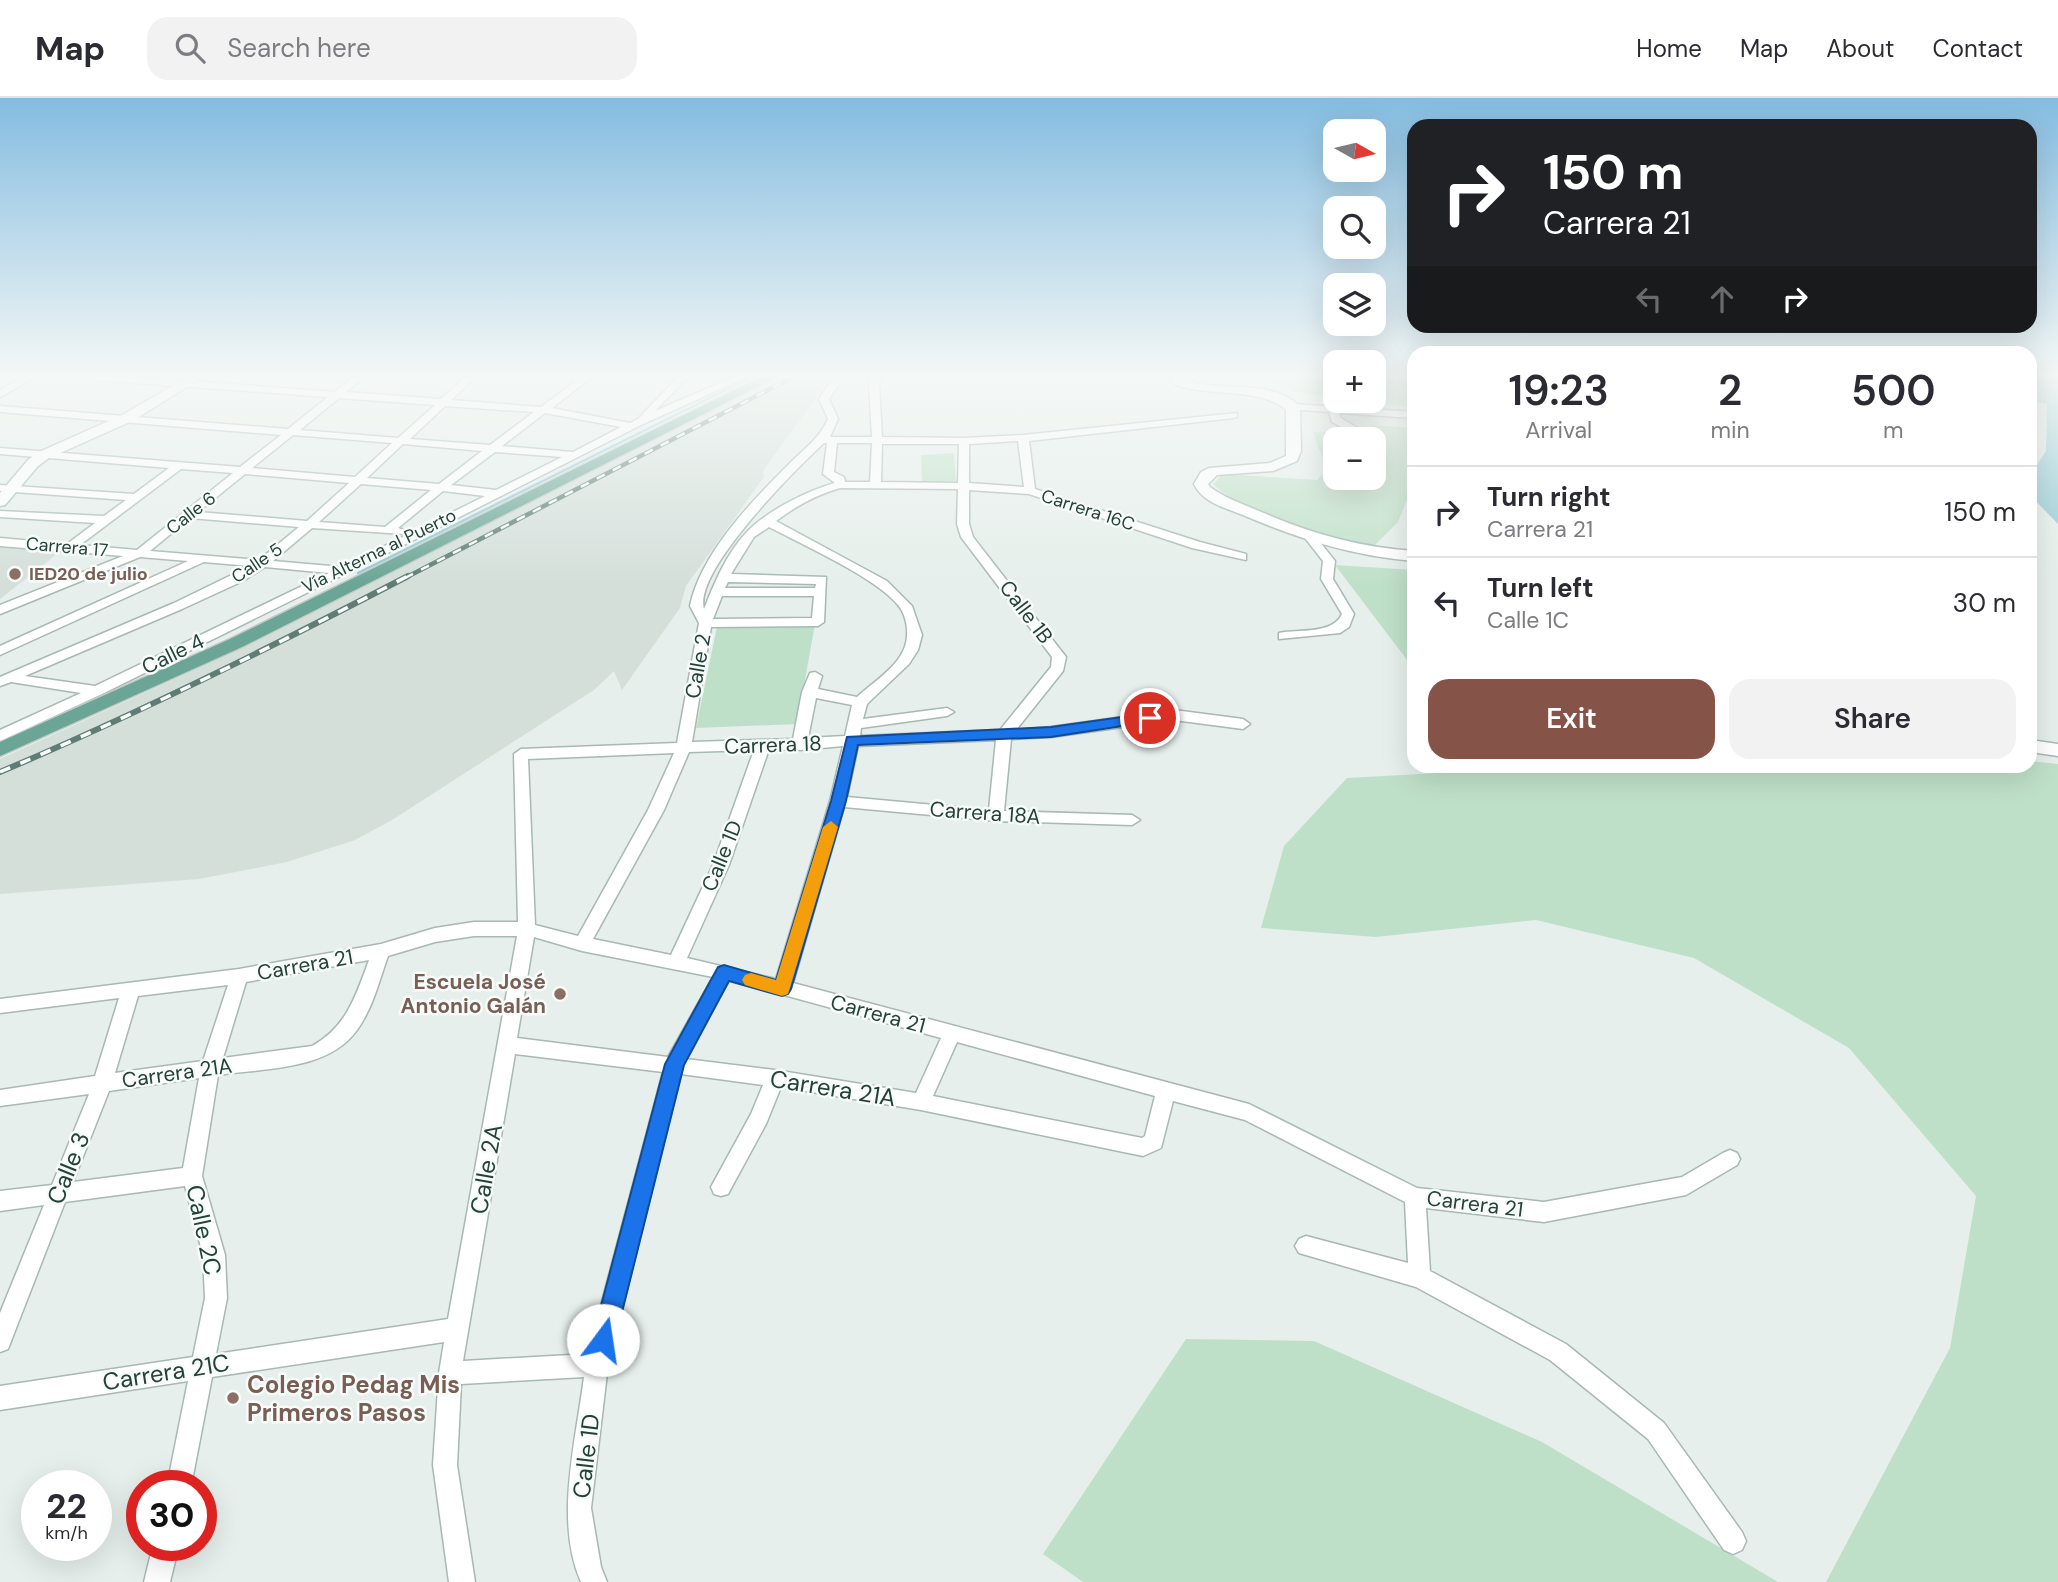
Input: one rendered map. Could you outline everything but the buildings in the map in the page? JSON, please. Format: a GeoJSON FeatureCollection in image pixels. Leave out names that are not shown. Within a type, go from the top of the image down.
{"type":"FeatureCollection","features":[{"type":"Feature","properties":{"kind":"main road","name":"Vía Alterna al Puerto"},"geometry":{"type":"LineString","coordinates":[[0,750],[236,643],[632,446]]}},
{"type":"Feature","properties":{"kind":"street"},"geometry":{"type":"LineString","coordinates":[[0,502],[5,488],[44,455],[64,446]]}},
{"type":"Feature","properties":{"kind":"street","name":"Calle 6"},"geometry":{"type":"LineString","coordinates":[[0,610],[140,553],[274,446]]}},
{"type":"Feature","properties":{"kind":"street","name":"Calle 5"},"geometry":{"type":"LineString","coordinates":[[3,679],[239,578],[260,565],[309,525],[394,446]]}},
{"type":"Feature","properties":{"kind":"street"},"geometry":{"type":"LineString","coordinates":[[476,446],[576,455]]}},
{"type":"Feature","properties":{"kind":"street"},"geometry":{"type":"LineString","coordinates":[[344,570],[593,446]]}},
{"type":"Feature","properties":{"kind":"street","name":"Calle 2"},"geometry":{"type":"LineString","coordinates":[[582,944],[656,810],[684,747],[705,623],[696,606],[699,592],[741,522],[794,465],[820,446]]}},
{"type":"Feature","properties":{"kind":"street"},"geometry":{"type":"LineString","coordinates":[[827,446],[828,474],[840,479],[840,485]]}},
{"type":"Feature","properties":{"kind":"street"},"geometry":{"type":"LineString","coordinates":[[875,484],[877,446]]}},
{"type":"Feature","properties":{"kind":"street","name":"Calle 1B"},"geometry":{"type":"LineString","coordinates":[[964,446],[963,524],[967,537],[1059,657],[1058,668],[1004,735]]}},
{"type":"Feature","properties":{"kind":"street"},"geometry":{"type":"LineString","coordinates":[[1024,446],[1030,491]]}},
{"type":"Feature","properties":{"kind":"street"},"geometry":{"type":"LineString","coordinates":[[1294,446],[1292,458],[1273,467],[1214,471],[1206,475],[1201,484],[1213,496],[1311,538],[1351,550],[1407,555]]}},
{"type":"Feature","properties":{"kind":"street"},"geometry":{"type":"LineString","coordinates":[[389,530],[494,448]]}},
{"type":"Feature","properties":{"kind":"street"},"geometry":{"type":"LineString","coordinates":[[0,452],[441,487],[499,494]]}},
{"type":"Feature","properties":{"kind":"street"},"geometry":{"type":"LineString","coordinates":[[69,548],[178,466]]}},
{"type":"Feature","properties":{"kind":"street","name":"Carrera 16C"},"geometry":{"type":"LineString","coordinates":[[705,623],[723,578],[742,545],[767,521],[818,491],[840,485],[964,486],[1030,491],[1185,541],[1242,556]]}},
{"type":"Feature","properties":{"kind":"street"},"geometry":{"type":"LineString","coordinates":[[5,488],[136,498]]}},
{"type":"Feature","properties":{"kind":"street"},"geometry":{"type":"LineString","coordinates":[[0,514],[106,520]]}},
{"type":"Feature","properties":{"kind":"street"},"geometry":{"type":"LineString","coordinates":[[189,515],[418,534]]}},
{"type":"Feature","properties":{"kind":"street"},"geometry":{"type":"LineString","coordinates":[[767,521],[883,584],[911,613],[915,635],[911,650],[904,661],[860,702],[838,801],[782,989]]}},
{"type":"Feature","properties":{"kind":"street"},"geometry":{"type":"LineString","coordinates":[[1284,636],[1335,630],[1345,624],[1348,614],[1327,579],[1329,561],[1311,538]]}},
{"type":"Feature","properties":{"kind":"street","name":"Carrera 17"},"geometry":{"type":"LineString","coordinates":[[0,542],[344,570]]}},
{"type":"Feature","properties":{"kind":"street"},"geometry":{"type":"LineString","coordinates":[[0,651],[202,559]]}},
{"type":"Feature","properties":{"kind":"street","name":"Calle 4"},"geometry":{"type":"LineString","coordinates":[[0,736],[344,570]]}},
{"type":"Feature","properties":{"kind":"street"},"geometry":{"type":"LineString","coordinates":[[705,623],[818,622],[822,580],[723,578]]}},
{"type":"Feature","properties":{"kind":"street"},"geometry":{"type":"LineString","coordinates":[[717,592],[821,592]]}},
{"type":"Feature","properties":{"kind":"street"},"geometry":{"type":"LineString","coordinates":[[800,745],[801,726],[815,676]]}},
{"type":"Feature","properties":{"kind":"street"},"geometry":{"type":"LineString","coordinates":[[3,679],[97,691]]}},
{"type":"Feature","properties":{"kind":"street"},"geometry":{"type":"LineString","coordinates":[[809,692],[860,702]]}},
{"type":"Feature","properties":{"kind":"street"},"geometry":{"type":"LineString","coordinates":[[852,733],[947,712]]}},
{"type":"Feature","properties":{"kind":"street","name":"Carrera 18"},"geometry":{"type":"LineString","coordinates":[[520,754],[800,745],[852,733],[1004,735],[1051,732],[1174,715],[1244,724]]}},
{"type":"Feature","properties":{"kind":"street"},"geometry":{"type":"LineString","coordinates":[[996,816],[1004,735]]}},
{"type":"Feature","properties":{"kind":"street","name":"Calle 1D"},"geometry":{"type":"LineString","coordinates":[[676,962],[721,865],[763,746]]}},
{"type":"Feature","properties":{"kind":"street"},"geometry":{"type":"LineString","coordinates":[[2037,747],[2058,750]]}},
{"type":"Feature","properties":{"kind":"street","name":"Calle 2A"},"geometry":{"type":"LineString","coordinates":[[462,1582],[444,1465],[450,1373],[527,929],[520,754]]}},
{"type":"Feature","properties":{"kind":"street","name":"Carrera 18A"},"geometry":{"type":"LineString","coordinates":[[838,801],[996,816],[1132,820]]}},
{"type":"Feature","properties":{"kind":"street","name":"Carrera 21"},"geometry":{"type":"LineString","coordinates":[[0,1006],[130,992],[239,976],[381,951],[435,935],[474,929],[527,929],[582,944],[724,972],[1249,1113],[1415,1197],[1544,1212],[1686,1186],[1730,1159]]}},
{"type":"Feature","properties":{"kind":"street","name":"Carrera 21A"},"geometry":{"type":"LineString","coordinates":[[0,1098],[315,1053],[328,1047],[348,1031],[356,1019],[381,951]]}},
{"type":"Feature","properties":{"kind":"street","name":"Calle 1D"},"geometry":{"type":"LineString","coordinates":[[594,1582],[588,1569],[579,1508],[597,1365],[674,1064],[724,972]]}},
{"type":"Feature","properties":{"kind":"street","name":"Calle 2C"},"geometry":{"type":"LineString","coordinates":[[182,1470],[216,1298],[214,1255],[192,1176],[210,1069],[239,976]]}},
{"type":"Feature","properties":{"kind":"street","name":"Calle 3"},"geometry":{"type":"LineString","coordinates":[[0,1341],[102,1084],[130,992]]}},
{"type":"Feature","properties":{"kind":"street"},"geometry":{"type":"LineString","coordinates":[[921,1102],[952,1034]]}},
{"type":"Feature","properties":{"kind":"street","name":"Carrera 21A"},"geometry":{"type":"LineString","coordinates":[[509,1045],[542,1051],[674,1064],[921,1102],[1143,1147],[1154,1142],[1166,1091]]}},
{"type":"Feature","properties":{"kind":"street"},"geometry":{"type":"LineString","coordinates":[[721,1187],[759,1118],[775,1079]]}},
{"type":"Feature","properties":{"kind":"street"},"geometry":{"type":"LineString","coordinates":[[0,1201],[192,1176]]}},
{"type":"Feature","properties":{"kind":"street"},"geometry":{"type":"LineString","coordinates":[[1415,1197],[1420,1277]]}},
{"type":"Feature","properties":{"kind":"street"},"geometry":{"type":"LineString","coordinates":[[1306,1246],[1420,1277],[1559,1352],[1650,1424],[1733,1541]]}},
{"type":"Feature","properties":{"kind":"street","name":"Carrera 21C"},"geometry":{"type":"LineString","coordinates":[[0,1398],[457,1329]]}},
{"type":"Feature","properties":{"kind":"street"},"geometry":{"type":"LineString","coordinates":[[450,1373],[597,1365]]}},
{"type":"Feature","properties":{"kind":"street"},"geometry":{"type":"LineString","coordinates":[[157,1582],[162,1561]]}},
{"type":"Feature","properties":{"kind":"shaded area"},"geometry":{"type":"Polygon","coordinates":[[[643,446],[781,446],[763,471],[764,477],[686,586],[680,608],[622,690],[614,671],[594,690],[392,820],[355,840],[287,862],[199,879],[0,894],[0,759],[243,648],[643,446]]]}},
{"type":"Feature","properties":{"kind":"shaded area","name":"IED20 de julio"},"geometry":{"type":"Polygon","coordinates":[[[0,544],[62,550],[0,599],[0,544]]]}},
{"type":"Feature","properties":{"kind":"green space"},"geometry":{"type":"Polygon","coordinates":[[[1386,446],[1407,446],[1407,500],[1398,522],[1374,546],[1267,515],[1228,496],[1213,484],[1223,474],[1317,480],[1323,474],[1323,490],[1386,490],[1386,446]]]}},
{"type":"Feature","properties":{"kind":"green space"},"geometry":{"type":"Polygon","coordinates":[[[954,453],[956,481],[922,482],[921,455],[954,453]]]}},
{"type":"Feature","properties":{"kind":"green space"},"geometry":{"type":"Polygon","coordinates":[[[1335,565],[1407,570],[1407,660],[1335,565]]]}},
{"type":"Feature","properties":{"kind":"green space"},"geometry":{"type":"Polygon","coordinates":[[[815,624],[797,724],[696,728],[717,627],[815,624]]]}},
{"type":"Feature","properties":{"kind":"green space"},"geometry":{"type":"Polygon","coordinates":[[[2037,762],[2058,764],[2058,1582],[1826,1582],[1950,1348],[1976,1196],[1849,1048],[1694,958],[1536,920],[1376,937],[1261,928],[1284,846],[1347,778],[1439,773],[2037,773],[2037,762]]]}},
{"type":"Feature","properties":{"kind":"green space"},"geometry":{"type":"Polygon","coordinates":[[[1186,1339],[1314,1341],[1542,1442],[1778,1582],[1083,1582],[1043,1554],[1186,1339]]]}},
{"type":"Feature","properties":{"kind":"water"},"geometry":{"type":"Polygon","coordinates":[[[2046,446],[2058,446],[2058,524],[2037,502],[2037,464],[2046,446]]]}},
{"type":"Feature","properties":{"kind":"waterway"},"geometry":{"type":"LineString","coordinates":[[358,573],[613,446]]}},
{"type":"Feature","properties":{"kind":"railway"},"geometry":{"type":"LineString","coordinates":[[405,578],[659,446]]}},
{"type":"Feature","properties":{"kind":"railway"},"geometry":{"type":"LineString","coordinates":[[0,772],[206,678],[408,576]]}},
{"type":"Feature","properties":{"kind":"slow traffic"},"geometry":{"type":"LineString","coordinates":[[751,980],[782,989],[831,827]]}},
{"type":"Feature","properties":{"kind":"place","name":"IED20 de julio"},"geometry":{"type":"Point","coordinates":[15,574]}},
{"type":"Feature","properties":{"kind":"place","name":"Escuela José Antonio Galán"},"geometry":{"type":"Point","coordinates":[560,994]}},
{"type":"Feature","properties":{"kind":"place","name":"Colegio Pedag Mis Primeros Pasos"},"geometry":{"type":"Point","coordinates":[233,1398]}},
{"type":"Feature","properties":{"kind":"route"},"geometry":{"type":"LineString","coordinates":[[603,1340],[674,1064],[724,972],[782,989],[838,801],[852,741],[1051,732],[1150,718]]}}]}
